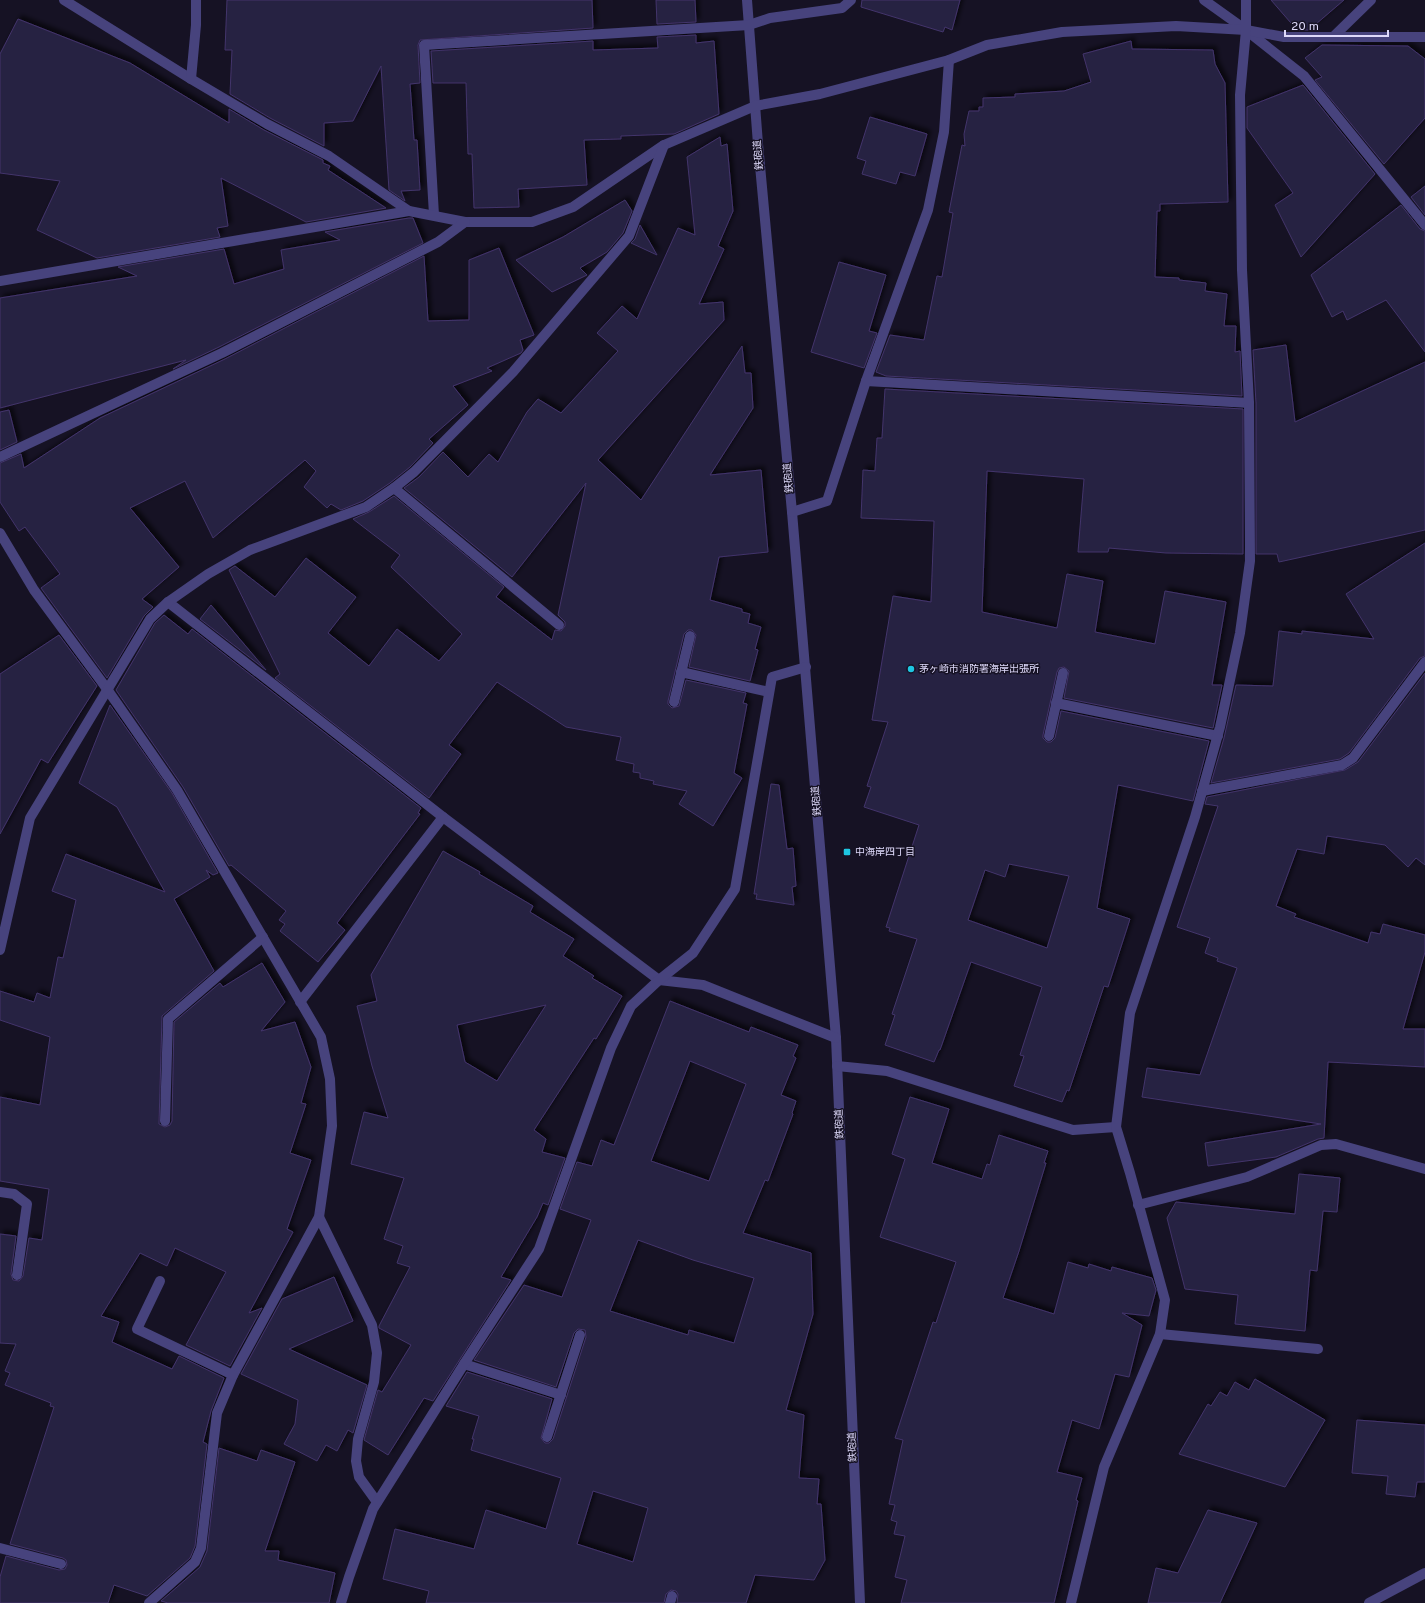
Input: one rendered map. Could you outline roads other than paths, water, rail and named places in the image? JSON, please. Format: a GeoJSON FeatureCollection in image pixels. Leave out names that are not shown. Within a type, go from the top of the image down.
{"type":"FeatureCollection","features":[{"type":"Feature","properties":{"kind":"street"},"geometry":{"type":"LineString","coordinates":[[64,0],[191,79],[267,124],[329,156],[409,211]]}},
{"type":"Feature","properties":{"kind":"street"},"geometry":{"type":"LineString","coordinates":[[191,79],[196,25],[196,0]]}},
{"type":"Feature","properties":{"kind":"street","name":"鉄砲道"},"geometry":{"type":"LineString","coordinates":[[747,0],[755,106],[806,667],[836,1038],[860,1603]]}},
{"type":"Feature","properties":{"kind":"street"},"geometry":{"type":"LineString","coordinates":[[434,215],[424,46],[749,25],[770,18],[842,8],[851,0]]}},
{"type":"Feature","properties":{"kind":"street"},"geometry":{"type":"LineString","coordinates":[[1204,0],[1246,30],[1304,76],[1425,225]]}},
{"type":"Feature","properties":{"kind":"street"},"geometry":{"type":"LineString","coordinates":[[1071,1603],[1104,1467],[1160,1334],[1165,1300],[1116,1127],[1130,1013],[1202,791],[1218,736],[1240,633],[1250,561],[1249,403],[1242,270],[1240,103],[1246,30],[1246,0]]}},
{"type":"Feature","properties":{"kind":"street"},"geometry":{"type":"LineString","coordinates":[[1333,37],[1370,0]]}},
{"type":"Feature","properties":{"kind":"street"},"geometry":{"type":"LineString","coordinates":[[0,281],[409,211],[465,222],[532,222],[573,207],[664,145],[755,106],[820,94],[949,60],[987,45],[1062,32],[1176,26],[1246,30],[1284,37],[1425,37]]}},
{"type":"Feature","properties":{"kind":"street"},"geometry":{"type":"LineString","coordinates":[[792,512],[827,501],[866,381],[928,210],[944,132],[949,60]]}},
{"type":"Feature","properties":{"kind":"street"},"geometry":{"type":"LineString","coordinates":[[0,950],[30,818],[150,619],[168,602],[208,574],[250,550],[366,507],[414,472],[513,372],[629,236],[664,145]]}},
{"type":"Feature","properties":{"kind":"street"},"geometry":{"type":"LineString","coordinates":[[0,457],[222,353],[438,242],[465,222]]}},
{"type":"Feature","properties":{"kind":"street"},"geometry":{"type":"LineString","coordinates":[[866,381],[1249,403]]}},
{"type":"Feature","properties":{"kind":"street"},"geometry":{"type":"LineString","coordinates":[[394,488],[559,625]]}},
{"type":"Feature","properties":{"kind":"street"},"geometry":{"type":"LineString","coordinates":[[0,533],[34,590],[107,689],[177,790],[321,1037],[330,1079],[332,1126],[319,1217],[233,1375],[217,1414],[201,1548],[195,1562],[149,1603]]}},
{"type":"Feature","properties":{"kind":"street"},"geometry":{"type":"LineString","coordinates":[[168,602],[443,817],[659,980],[703,985],[836,1038]]}},
{"type":"Feature","properties":{"kind":"street"},"geometry":{"type":"LineString","coordinates":[[674,702],[690,636]]}},
{"type":"Feature","properties":{"kind":"street"},"geometry":{"type":"LineString","coordinates":[[1202,791],[1342,765],[1353,758],[1425,662]]}},
{"type":"Feature","properties":{"kind":"street"},"geometry":{"type":"LineString","coordinates":[[341,1603],[348,1577],[373,1509],[464,1364],[539,1249],[611,1048],[631,1006],[659,980],[693,953],[735,889],[772,677],[806,667]]}},
{"type":"Feature","properties":{"kind":"street"},"geometry":{"type":"LineString","coordinates":[[681,672],[769,692]]}},
{"type":"Feature","properties":{"kind":"street"},"geometry":{"type":"LineString","coordinates":[[1050,736],[1056,703],[1064,673]]}},
{"type":"Feature","properties":{"kind":"street"},"geometry":{"type":"LineString","coordinates":[[1056,703],[1218,736]]}},
{"type":"Feature","properties":{"kind":"street"},"geometry":{"type":"LineString","coordinates":[[300,1002],[443,817]]}},
{"type":"Feature","properties":{"kind":"street"},"geometry":{"type":"LineString","coordinates":[[165,1121],[168,1019],[263,937]]}},
{"type":"Feature","properties":{"kind":"street"},"geometry":{"type":"LineString","coordinates":[[837,1066],[887,1071],[1073,1130],[1116,1127]]}},
{"type":"Feature","properties":{"kind":"street"},"geometry":{"type":"LineString","coordinates":[[1138,1205],[1247,1177],[1321,1145],[1336,1144],[1425,1168]]}},
{"type":"Feature","properties":{"kind":"street"},"geometry":{"type":"LineString","coordinates":[[0,1192],[14,1194],[27,1204],[17,1275]]}},
{"type":"Feature","properties":{"kind":"street"},"geometry":{"type":"LineString","coordinates":[[319,1217],[372,1325],[376,1352],[374,1382],[358,1439],[356,1461],[359,1477],[377,1502]]}},
{"type":"Feature","properties":{"kind":"street"},"geometry":{"type":"LineString","coordinates":[[160,1281],[137,1329],[233,1375]]}},
{"type":"Feature","properties":{"kind":"street"},"geometry":{"type":"LineString","coordinates":[[1160,1334],[1318,1349]]}},
{"type":"Feature","properties":{"kind":"street"},"geometry":{"type":"LineString","coordinates":[[547,1437],[580,1335]]}},
{"type":"Feature","properties":{"kind":"street"},"geometry":{"type":"LineString","coordinates":[[464,1364],[561,1395]]}},
{"type":"Feature","properties":{"kind":"street"},"geometry":{"type":"LineString","coordinates":[[0,1548],[61,1564]]}},
{"type":"Feature","properties":{"kind":"street"},"geometry":{"type":"LineString","coordinates":[[1369,1603],[1425,1573]]}},
{"type":"Feature","properties":{"kind":"place","name":"茅ヶ崎市消防署海岸出張所"},"geometry":{"type":"Point","coordinates":[911,669]}},
{"type":"Feature","properties":{"kind":"place","name":"中海岸四丁目"},"geometry":{"type":"Point","coordinates":[847,852]}}]}
